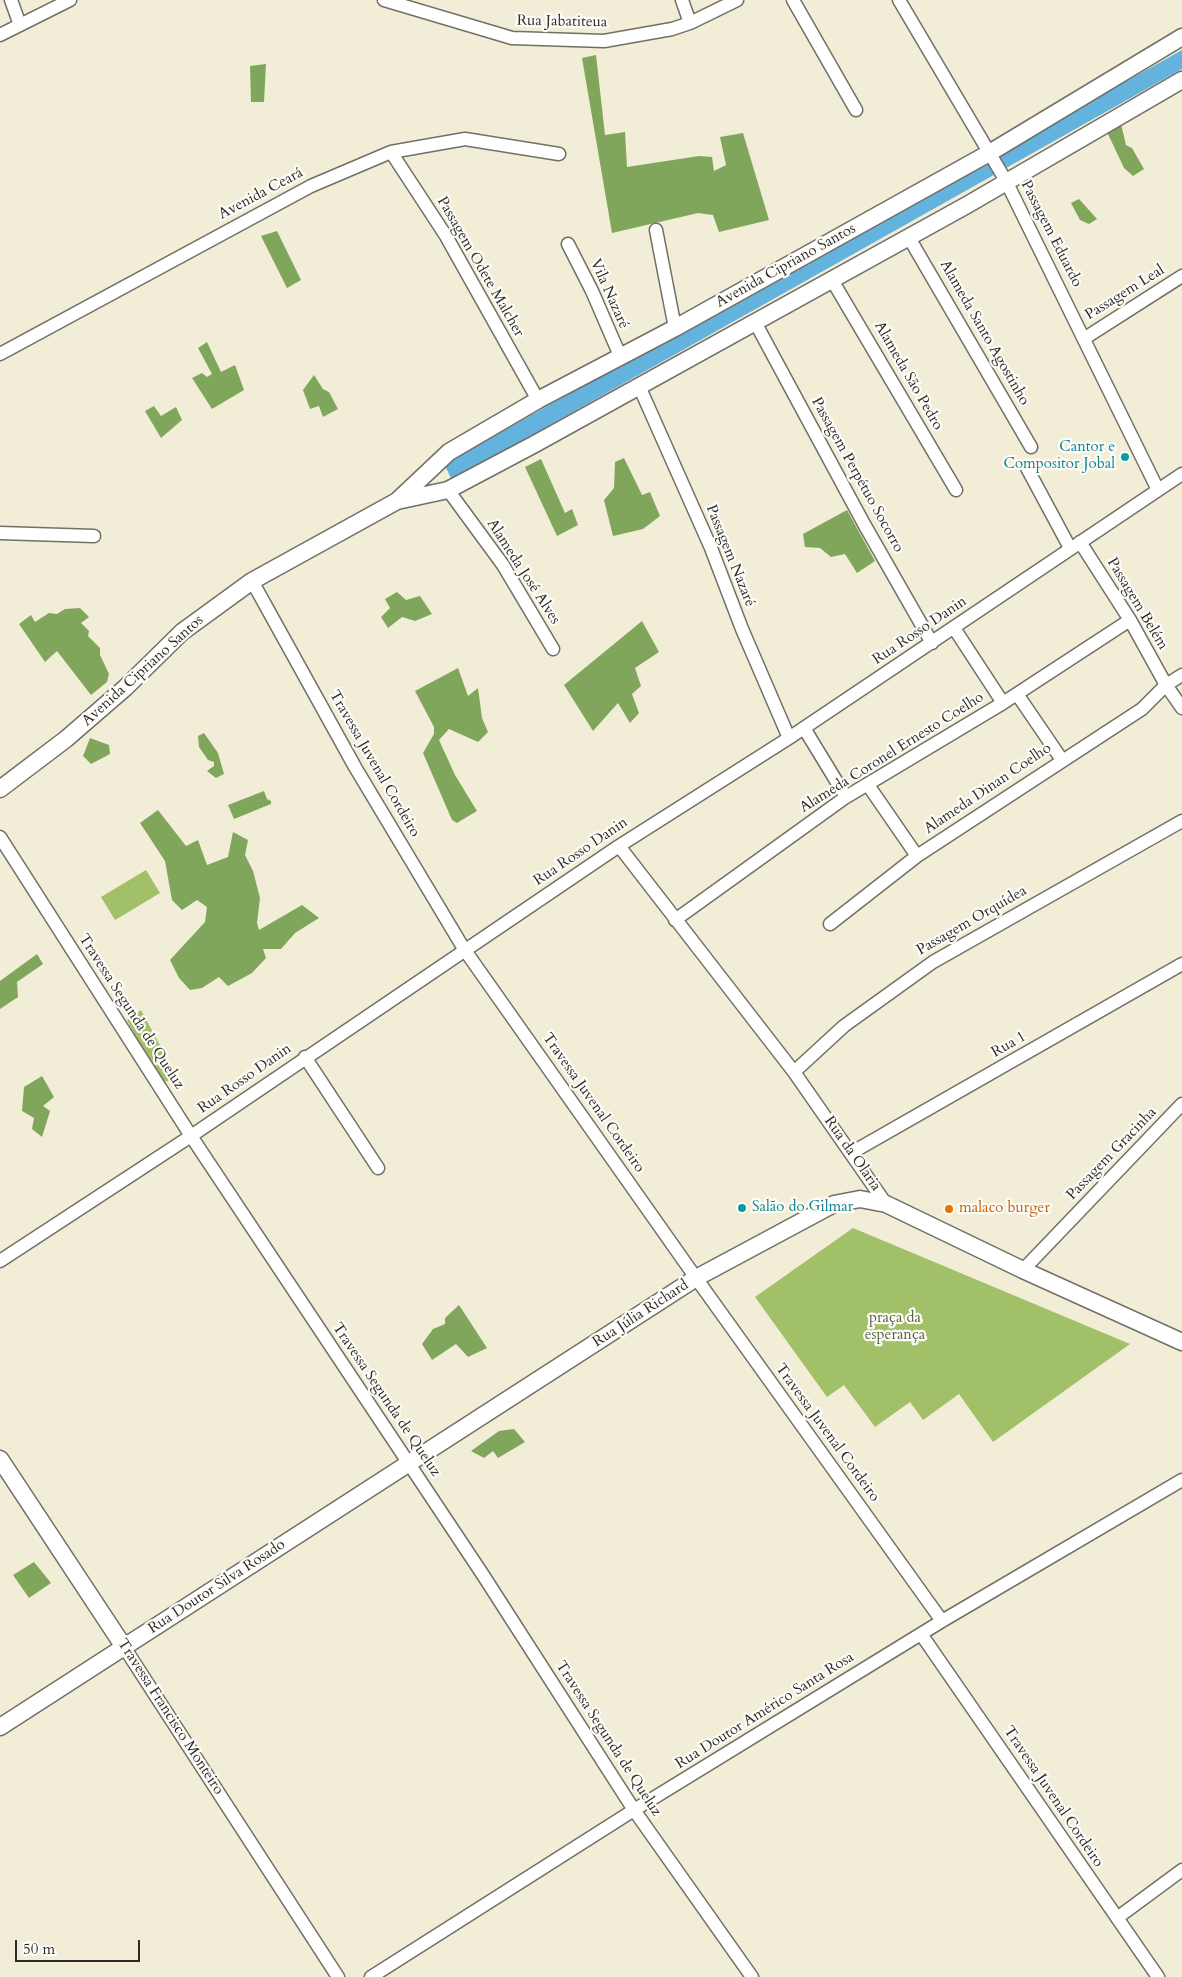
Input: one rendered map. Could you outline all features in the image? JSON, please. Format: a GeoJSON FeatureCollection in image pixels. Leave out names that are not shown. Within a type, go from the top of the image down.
{"type":"FeatureCollection","features":[{"type":"Feature","properties":{"kind":"street"},"geometry":{"type":"LineString","coordinates":[[11,0],[20,25]]}},
{"type":"Feature","properties":{"kind":"street"},"geometry":{"type":"LineString","coordinates":[[0,36],[70,0]]}},
{"type":"Feature","properties":{"kind":"street","name":"Rua Jabatiteua"},"geometry":{"type":"LineString","coordinates":[[384,0],[512,38],[604,41],[672,29],[690,23],[737,0]]}},
{"type":"Feature","properties":{"kind":"street"},"geometry":{"type":"LineString","coordinates":[[682,0],[690,23]]}},
{"type":"Feature","properties":{"kind":"street"},"geometry":{"type":"LineString","coordinates":[[793,0],[856,110]]}},
{"type":"Feature","properties":{"kind":"street","name":"Passagem Eduardo"},"geometry":{"type":"LineString","coordinates":[[899,0],[991,152],[1085,338],[1158,490]]}},
{"type":"Feature","properties":{"kind":"street","name":"Avenida Cipriano Santos"},"geometry":{"type":"LineString","coordinates":[[0,789],[66,740],[125,688],[182,632],[252,582],[397,501],[449,452],[538,400],[621,358],[991,152],[1182,37]]}},
{"type":"Feature","properties":{"kind":"street","name":"Avenida Cipriano Santos"},"geometry":{"type":"LineString","coordinates":[[397,501],[448,490],[967,205],[1182,80]]}},
{"type":"Feature","properties":{"kind":"street","name":"Avenida Ceará"},"geometry":{"type":"LineString","coordinates":[[0,354],[311,186],[391,152],[465,139],[559,154]]}},
{"type":"Feature","properties":{"kind":"street","name":"Passagem Odete Malcher"},"geometry":{"type":"LineString","coordinates":[[391,152],[446,236],[538,400]]}},
{"type":"Feature","properties":{"kind":"street"},"geometry":{"type":"LineString","coordinates":[[656,230],[675,328]]}},
{"type":"Feature","properties":{"kind":"street","name":"Alameda Santo Agostinho"},"geometry":{"type":"LineString","coordinates":[[908,236],[1031,447]]}},
{"type":"Feature","properties":{"kind":"street","name":"Vila Nazaré"},"geometry":{"type":"LineString","coordinates":[[568,244],[592,291],[621,358]]}},
{"type":"Feature","properties":{"kind":"street","name":"Passagem Leal"},"geometry":{"type":"LineString","coordinates":[[1085,338],[1182,276]]}},
{"type":"Feature","properties":{"kind":"street","name":"Alameda São Pedro"},"geometry":{"type":"LineString","coordinates":[[832,280],[956,490]]}},
{"type":"Feature","properties":{"kind":"street","name":"Passagem Perpétuo Socorro"},"geometry":{"type":"LineString","coordinates":[[755,322],[864,524],[932,643]]}},
{"type":"Feature","properties":{"kind":"street","name":"Passagem Nazaré"},"geometry":{"type":"LineString","coordinates":[[639,386],[711,548],[760,672],[789,738]]}},
{"type":"Feature","properties":{"kind":"street","name":"Passagem Belém"},"geometry":{"type":"LineString","coordinates":[[1027,468],[1075,545],[1130,620],[1166,685],[1182,708]]}},
{"type":"Feature","properties":{"kind":"street","name":"Rua Rosso Danin"},"geometry":{"type":"LineString","coordinates":[[0,1261],[191,1136],[464,949],[619,846],[789,738],[1182,474]]}},
{"type":"Feature","properties":{"kind":"street","name":"Alameda José Alves"},"geometry":{"type":"LineString","coordinates":[[448,490],[503,565],[553,649]]}},
{"type":"Feature","properties":{"kind":"street"},"geometry":{"type":"LineString","coordinates":[[0,533],[94,536]]}},
{"type":"Feature","properties":{"kind":"street","name":"Travessa Juvenal Cordeiro"},"geometry":{"type":"LineString","coordinates":[[252,582],[356,767],[464,949],[696,1278],[942,1621]]}},
{"type":"Feature","properties":{"kind":"street","name":"Alameda Coronel Ernesto Coelho"},"geometry":{"type":"LineString","coordinates":[[675,920],[846,797],[1003,703],[1130,620]]}},
{"type":"Feature","properties":{"kind":"street"},"geometry":{"type":"LineString","coordinates":[[954,628],[1003,703]]}},
{"type":"Feature","properties":{"kind":"street","name":"Alameda Dinan Coelho"},"geometry":{"type":"LineString","coordinates":[[830,924],[917,856],[1142,709],[1166,685],[1182,675]]}},
{"type":"Feature","properties":{"kind":"street"},"geometry":{"type":"LineString","coordinates":[[1017,694],[1062,760]]}},
{"type":"Feature","properties":{"kind":"street"},"geometry":{"type":"LineString","coordinates":[[804,728],[846,797]]}},
{"type":"Feature","properties":{"kind":"street"},"geometry":{"type":"LineString","coordinates":[[868,785],[917,856]]}},
{"type":"Feature","properties":{"kind":"street","name":"Passagem Orquídea"},"geometry":{"type":"LineString","coordinates":[[794,1072],[851,1021],[933,962],[1182,821]]}},
{"type":"Feature","properties":{"kind":"street","name":"Travessa Segunda de Queluz"},"geometry":{"type":"LineString","coordinates":[[0,837],[191,1136],[410,1464],[634,1810],[752,1977]]}},
{"type":"Feature","properties":{"kind":"street","name":"Rua da Olaria"},"geometry":{"type":"LineString","coordinates":[[619,846],[794,1072],[886,1204],[1023,1270],[1182,1342]]}},
{"type":"Feature","properties":{"kind":"street","name":"Rua 1"},"geometry":{"type":"LineString","coordinates":[[851,1153],[1182,964]]}},
{"type":"Feature","properties":{"kind":"street"},"geometry":{"type":"LineString","coordinates":[[306,1057],[378,1168]]}},
{"type":"Feature","properties":{"kind":"street","name":"Passagem Gracinha"},"geometry":{"type":"LineString","coordinates":[[1023,1270],[1182,1104]]}},
{"type":"Feature","properties":{"kind":"street","name":"Rua Júlia Richard"},"geometry":{"type":"LineString","coordinates":[[410,1464],[696,1278],[834,1204],[860,1199],[886,1204]]}},
{"type":"Feature","properties":{"kind":"street","name":"Travessa Francisco Monteiro"},"geometry":{"type":"LineString","coordinates":[[0,1459],[338,1977]]}},
{"type":"Feature","properties":{"kind":"street","name":"Rua Doutor Silva Rosado"},"geometry":{"type":"LineString","coordinates":[[0,1727],[410,1464]]}},
{"type":"Feature","properties":{"kind":"street","name":"Rua Doutor Américo Santa Rosa"},"geometry":{"type":"LineString","coordinates":[[371,1977],[634,1810],[942,1621],[1182,1480]]}},
{"type":"Feature","properties":{"kind":"street","name":"Travessa Juvenal Cordeiro"},"geometry":{"type":"LineString","coordinates":[[921,1634],[1158,1977]]}},
{"type":"Feature","properties":{"kind":"street"},"geometry":{"type":"LineString","coordinates":[[1116,1918],[1182,1870]]}},
{"type":"Feature","properties":{"kind":"green space"},"geometry":{"type":"Polygon","coordinates":[[[596,55],[605,135],[625,132],[627,167],[699,156],[712,157],[714,171],[726,165],[720,137],[743,133],[769,220],[719,232],[713,215],[698,213],[612,233],[582,58],[596,55]]]}},
{"type":"Feature","properties":{"kind":"green space"},"geometry":{"type":"Polygon","coordinates":[[[266,64],[264,102],[251,102],[250,66],[266,64]]]}},
{"type":"Feature","properties":{"kind":"green space"},"geometry":{"type":"Polygon","coordinates":[[[1121,124],[1126,145],[1132,148],[1144,169],[1133,176],[1124,168],[1106,130],[1121,124]]]}},
{"type":"Feature","properties":{"kind":"green space"},"geometry":{"type":"Polygon","coordinates":[[[1079,199],[1097,219],[1089,224],[1080,220],[1071,203],[1079,199]]]}},
{"type":"Feature","properties":{"kind":"green space"},"geometry":{"type":"Polygon","coordinates":[[[277,231],[301,280],[287,288],[261,236],[277,231]]]}},
{"type":"Feature","properties":{"kind":"green space"},"geometry":{"type":"Polygon","coordinates":[[[207,342],[221,372],[235,365],[244,390],[212,409],[192,378],[202,373],[207,377],[212,374],[198,348],[207,342]]]}},
{"type":"Feature","properties":{"kind":"green space"},"geometry":{"type":"Polygon","coordinates":[[[314,375],[323,389],[329,392],[338,409],[323,417],[319,406],[310,409],[303,390],[314,375]]]}},
{"type":"Feature","properties":{"kind":"green space"},"geometry":{"type":"Polygon","coordinates":[[[154,406],[161,416],[176,407],[182,420],[161,438],[145,411],[154,406]]]}},
{"type":"Feature","properties":{"kind":"green space"},"geometry":{"type":"Polygon","coordinates":[[[624,458],[642,495],[650,492],[660,516],[643,529],[613,536],[604,500],[614,488],[615,462],[624,458]]]}},
{"type":"Feature","properties":{"kind":"green space"},"geometry":{"type":"Polygon","coordinates":[[[541,459],[565,513],[572,509],[578,525],[557,536],[525,467],[541,459]]]}},
{"type":"Feature","properties":{"kind":"green space"},"geometry":{"type":"Polygon","coordinates":[[[847,510],[875,561],[857,573],[845,554],[831,557],[820,548],[805,547],[803,534],[847,510]]]}},
{"type":"Feature","properties":{"kind":"green space"},"geometry":{"type":"Polygon","coordinates":[[[397,592],[406,600],[420,596],[432,614],[415,621],[402,617],[388,628],[381,617],[390,608],[385,599],[397,592]]]}},
{"type":"Feature","properties":{"kind":"green space"},"geometry":{"type":"Polygon","coordinates":[[[80,608],[89,617],[81,623],[89,631],[88,636],[100,648],[100,655],[109,674],[107,682],[91,695],[57,651],[45,662],[19,624],[31,615],[35,622],[49,613],[57,614],[65,609],[80,608]]]}},
{"type":"Feature","properties":{"kind":"green space"},"geometry":{"type":"Polygon","coordinates":[[[642,621],[659,652],[635,668],[641,686],[632,694],[639,713],[630,723],[618,703],[593,731],[564,685],[642,621]]]}},
{"type":"Feature","properties":{"kind":"green space"},"geometry":{"type":"Polygon","coordinates":[[[458,668],[468,696],[478,688],[482,718],[488,732],[478,742],[449,729],[439,740],[455,775],[477,811],[457,823],[452,820],[423,753],[434,734],[434,727],[415,691],[458,668]]]}},
{"type":"Feature","properties":{"kind":"green space"},"geometry":{"type":"Polygon","coordinates":[[[204,733],[218,753],[224,774],[216,778],[207,771],[214,766],[214,762],[208,760],[199,747],[198,736],[204,733]]]}},
{"type":"Feature","properties":{"kind":"green space"},"geometry":{"type":"Polygon","coordinates":[[[90,738],[109,745],[110,754],[91,764],[83,756],[90,738]]]}},
{"type":"Feature","properties":{"kind":"green space"},"geometry":{"type":"Polygon","coordinates":[[[264,791],[271,804],[234,819],[228,805],[264,791]]]}},
{"type":"Feature","properties":{"kind":"green space"},"geometry":{"type":"Polygon","coordinates":[[[158,810],[186,846],[198,840],[207,865],[228,857],[233,832],[248,840],[245,855],[253,871],[260,898],[257,923],[259,930],[302,905],[319,918],[295,933],[281,949],[263,949],[266,958],[252,973],[228,986],[219,977],[202,988],[190,990],[179,978],[170,960],[205,922],[207,907],[197,900],[182,910],[172,900],[165,861],[140,823],[158,810]]]}},
{"type":"Feature","properties":{"kind":"green space"},"geometry":{"type":"Polygon","coordinates":[[[146,870],[160,893],[115,920],[101,897],[146,870]]]}},
{"type":"Feature","properties":{"kind":"green space"},"geometry":{"type":"Polygon","coordinates":[[[37,954],[43,964],[17,982],[18,997],[0,1009],[0,981],[37,954]]]}},
{"type":"Feature","properties":{"kind":"green space"},"geometry":{"type":"Polygon","coordinates":[[[141,1010],[176,1075],[169,1081],[160,1082],[127,1020],[141,1010]]]}},
{"type":"Feature","properties":{"kind":"green space"},"geometry":{"type":"Polygon","coordinates":[[[42,1076],[54,1097],[43,1106],[50,1111],[42,1137],[32,1129],[34,1118],[22,1111],[24,1087],[42,1076]]]}},
{"type":"Feature","properties":{"kind":"green space","name":"praça da esperança"},"geometry":{"type":"Polygon","coordinates":[[[853,1228],[1130,1344],[993,1442],[959,1394],[923,1420],[910,1402],[875,1427],[844,1385],[827,1397],[755,1297],[853,1228]]]}},
{"type":"Feature","properties":{"kind":"green space"},"geometry":{"type":"Polygon","coordinates":[[[459,1305],[487,1348],[468,1357],[456,1344],[432,1360],[422,1344],[433,1329],[445,1324],[445,1318],[459,1305]]]}},
{"type":"Feature","properties":{"kind":"green space"},"geometry":{"type":"Polygon","coordinates":[[[514,1429],[525,1442],[498,1458],[493,1451],[484,1458],[471,1451],[499,1431],[514,1429]]]}},
{"type":"Feature","properties":{"kind":"green space"},"geometry":{"type":"Polygon","coordinates":[[[34,1562],[51,1583],[29,1598],[13,1575],[34,1562]]]}},
{"type":"Feature","properties":{"kind":"water"},"geometry":{"type":"Polygon","coordinates":[[[1182,50],[1182,69],[452,480],[444,464],[1182,50]]]}},
{"type":"Feature","properties":{"kind":"place","name":"Cantor e Compositor Jobal"},"geometry":{"type":"Point","coordinates":[1125,457]}},
{"type":"Feature","properties":{"kind":"place","name":"Salão do Gilmar"},"geometry":{"type":"Point","coordinates":[742,1208]}},
{"type":"Feature","properties":{"kind":"place","name":"malaco burger"},"geometry":{"type":"Point","coordinates":[949,1209]}}]}
